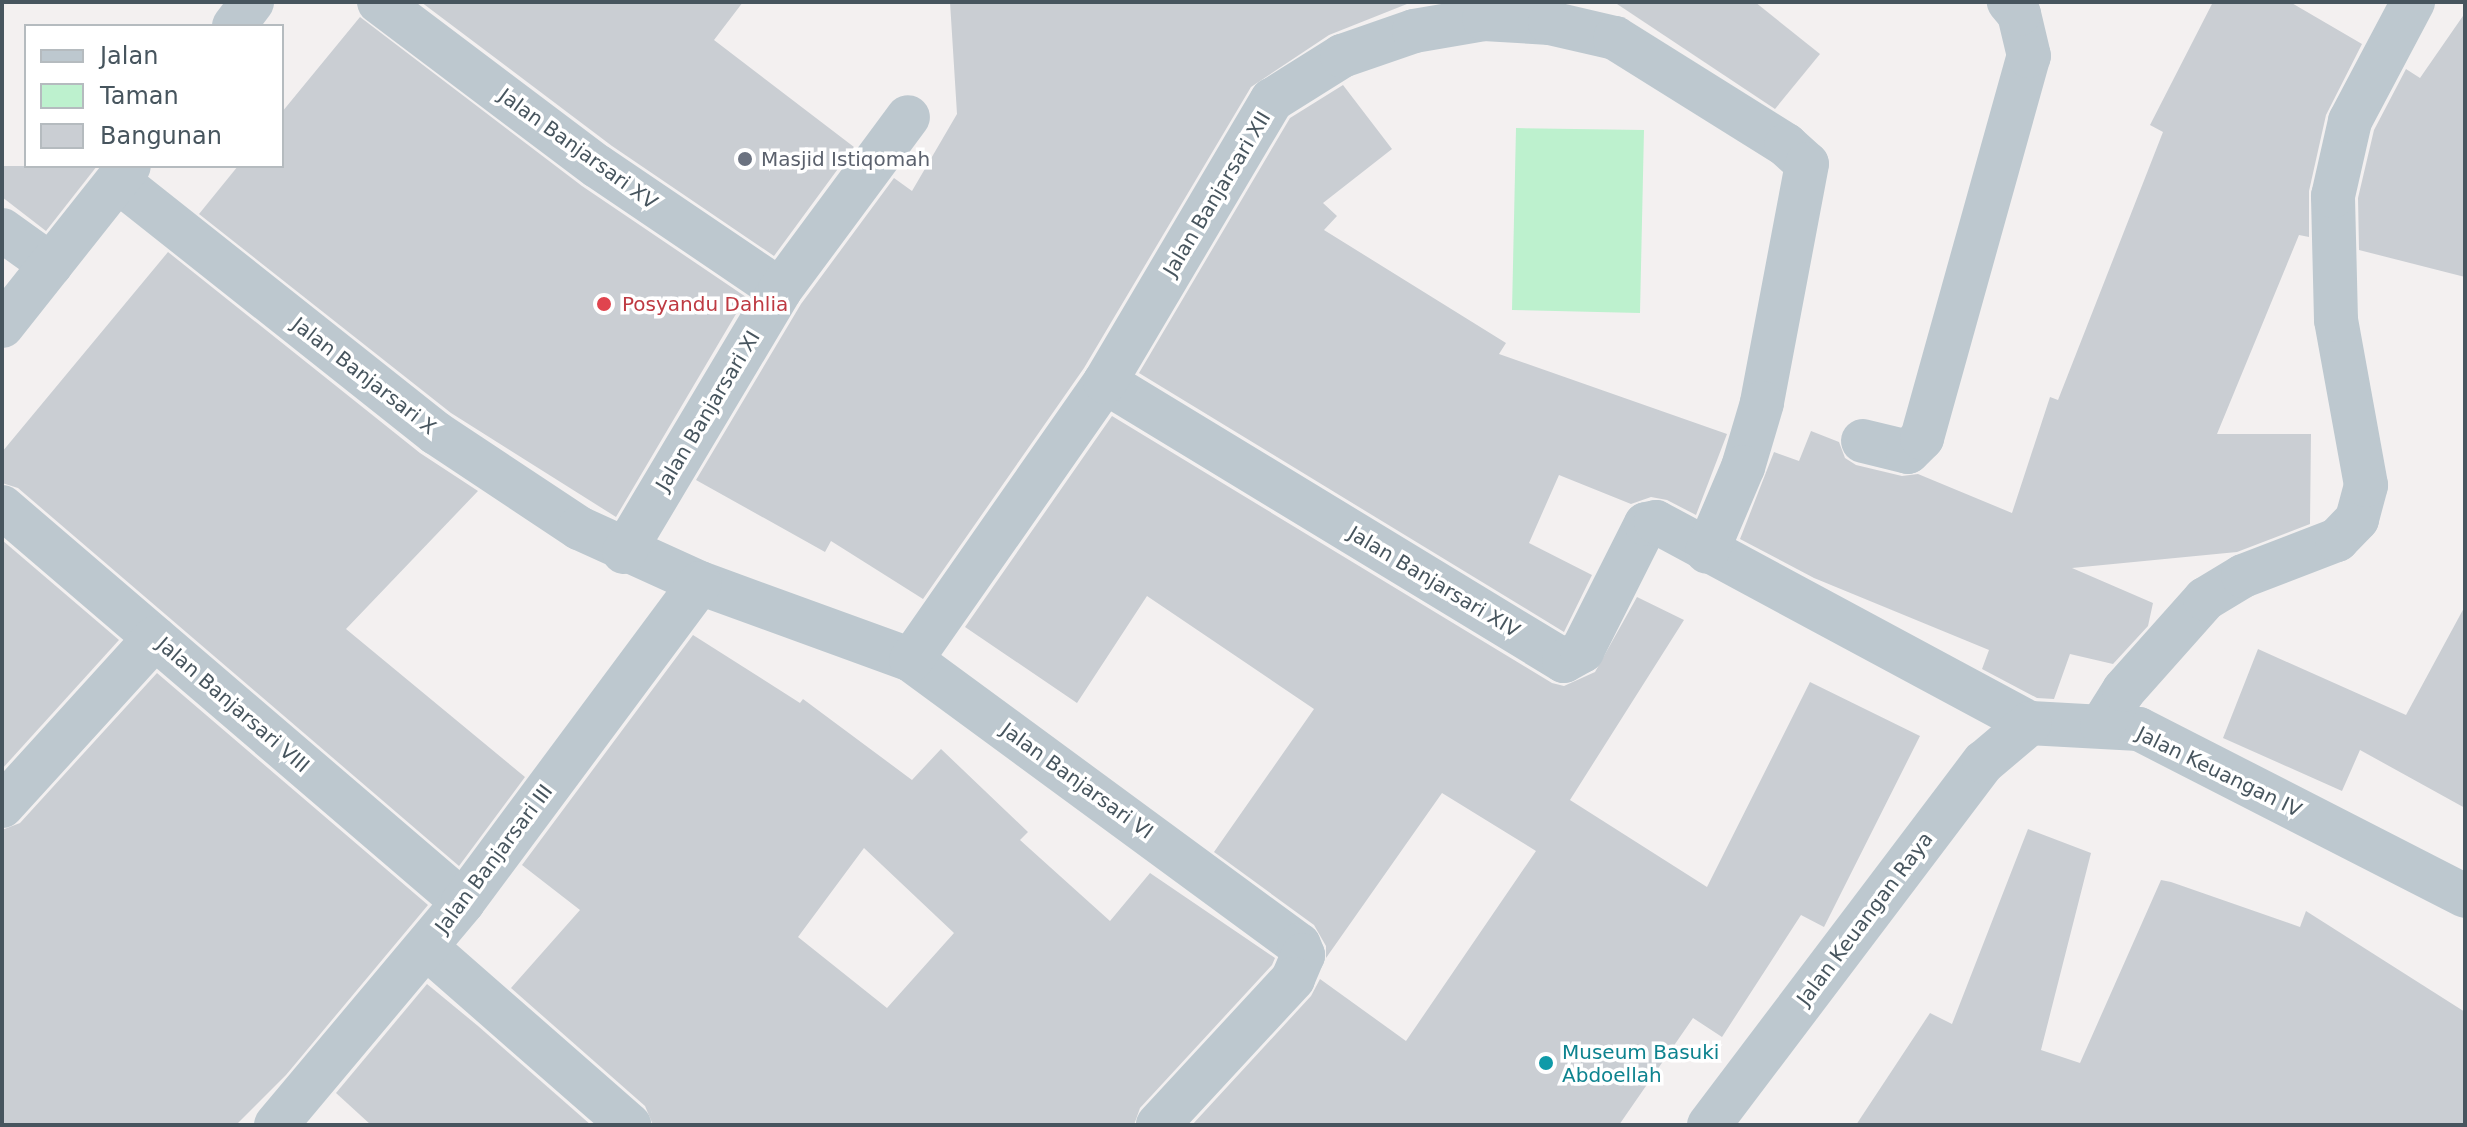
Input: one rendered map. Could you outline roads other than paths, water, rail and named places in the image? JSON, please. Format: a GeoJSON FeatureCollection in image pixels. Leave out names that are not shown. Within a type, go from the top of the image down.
{"type":"FeatureCollection","features":[{"type":"Feature","properties":{"kind":"street"},"geometry":{"type":"LineString","coordinates":[[236,24],[252,2]]}},
{"type":"Feature","properties":{"kind":"street","name":"Jalan Banjarsari XV"},"geometry":{"type":"LineString","coordinates":[[379,2],[597,166],[780,290]]}},
{"type":"Feature","properties":{"kind":"street"},"geometry":{"type":"LineString","coordinates":[[1863,441],[1908,452],[1922,438],[2029,56],[2019,14],[2009,2]]}},
{"type":"Feature","properties":{"kind":"street"},"geometry":{"type":"LineString","coordinates":[[2102,725],[2124,690],[2205,599],[2243,576],[2337,540],[2357,519],[2366,485],[2336,320],[2333,196],[2350,121],[2406,5]]}},
{"type":"Feature","properties":{"kind":"street","name":"Jalan Banjarsari XII"},"geometry":{"type":"LineString","coordinates":[[911,660],[1105,382],[1272,100],[1342,56],[1414,31],[1484,19],[1550,23],[1615,38],[1786,145],[1807,164],[1762,403],[1743,467],[1707,552]]}},
{"type":"Feature","properties":{"kind":"street","name":"Jalan Banjarsari XI"},"geometry":{"type":"LineString","coordinates":[[624,552],[780,290],[908,117]]}},
{"type":"Feature","properties":{"kind":"street"},"geometry":{"type":"LineString","coordinates":[[2,326],[124,174]]}},
{"type":"Feature","properties":{"kind":"street","name":"Jalan Banjarsari X"},"geometry":{"type":"LineString","coordinates":[[124,174],[436,433],[624,552]]}},
{"type":"Feature","properties":{"kind":"street"},"geometry":{"type":"LineString","coordinates":[[2,230],[51,265]]}},
{"type":"Feature","properties":{"kind":"street","name":"Jalan Banjarsari XIV"},"geometry":{"type":"LineString","coordinates":[[1105,382],[1564,661],[1582,651],[1646,524],[1656,522],[1707,552]]}},
{"type":"Feature","properties":{"kind":"street","name":"Jalan Banjarsari VIII"},"geometry":{"type":"LineString","coordinates":[[2,507],[463,902]]}},
{"type":"Feature","properties":{"kind":"street","name":"Jalan Banjarsari VI"},"geometry":{"type":"LineString","coordinates":[[624,552],[911,660],[1299,945],[1303,955],[1293,979],[1158,1125]]}},
{"type":"Feature","properties":{"kind":"street","name":"Jalan Keuangan IV"},"geometry":{"type":"LineString","coordinates":[[1707,552],[2030,723],[2139,729],[2465,896]]}},
{"type":"Feature","properties":{"kind":"street","name":"Jalan Banjarsari III"},"geometry":{"type":"LineString","coordinates":[[276,1125],[463,902],[700,583]]}},
{"type":"Feature","properties":{"kind":"street"},"geometry":{"type":"LineString","coordinates":[[2,806],[155,638]]}},
{"type":"Feature","properties":{"kind":"street","name":"Jalan Keuangan Raya"},"geometry":{"type":"LineString","coordinates":[[1710,1125],[1984,762],[2030,723]]}},
{"type":"Feature","properties":{"kind":"street"},"geometry":{"type":"LineString","coordinates":[[427,948],[629,1125]]}},
{"type":"Feature","properties":{"kind":"place","name":"Masjid Istiqomah"},"geometry":{"type":"Point","coordinates":[745,159]}},
{"type":"Feature","properties":{"kind":"place","name":"Posyandu Dahlia"},"geometry":{"type":"Point","coordinates":[604,304]}},
{"type":"Feature","properties":{"kind":"place","name":"Museum Basuki Abdoellah"},"geometry":{"type":"Point","coordinates":[1546,1063]}}]}
